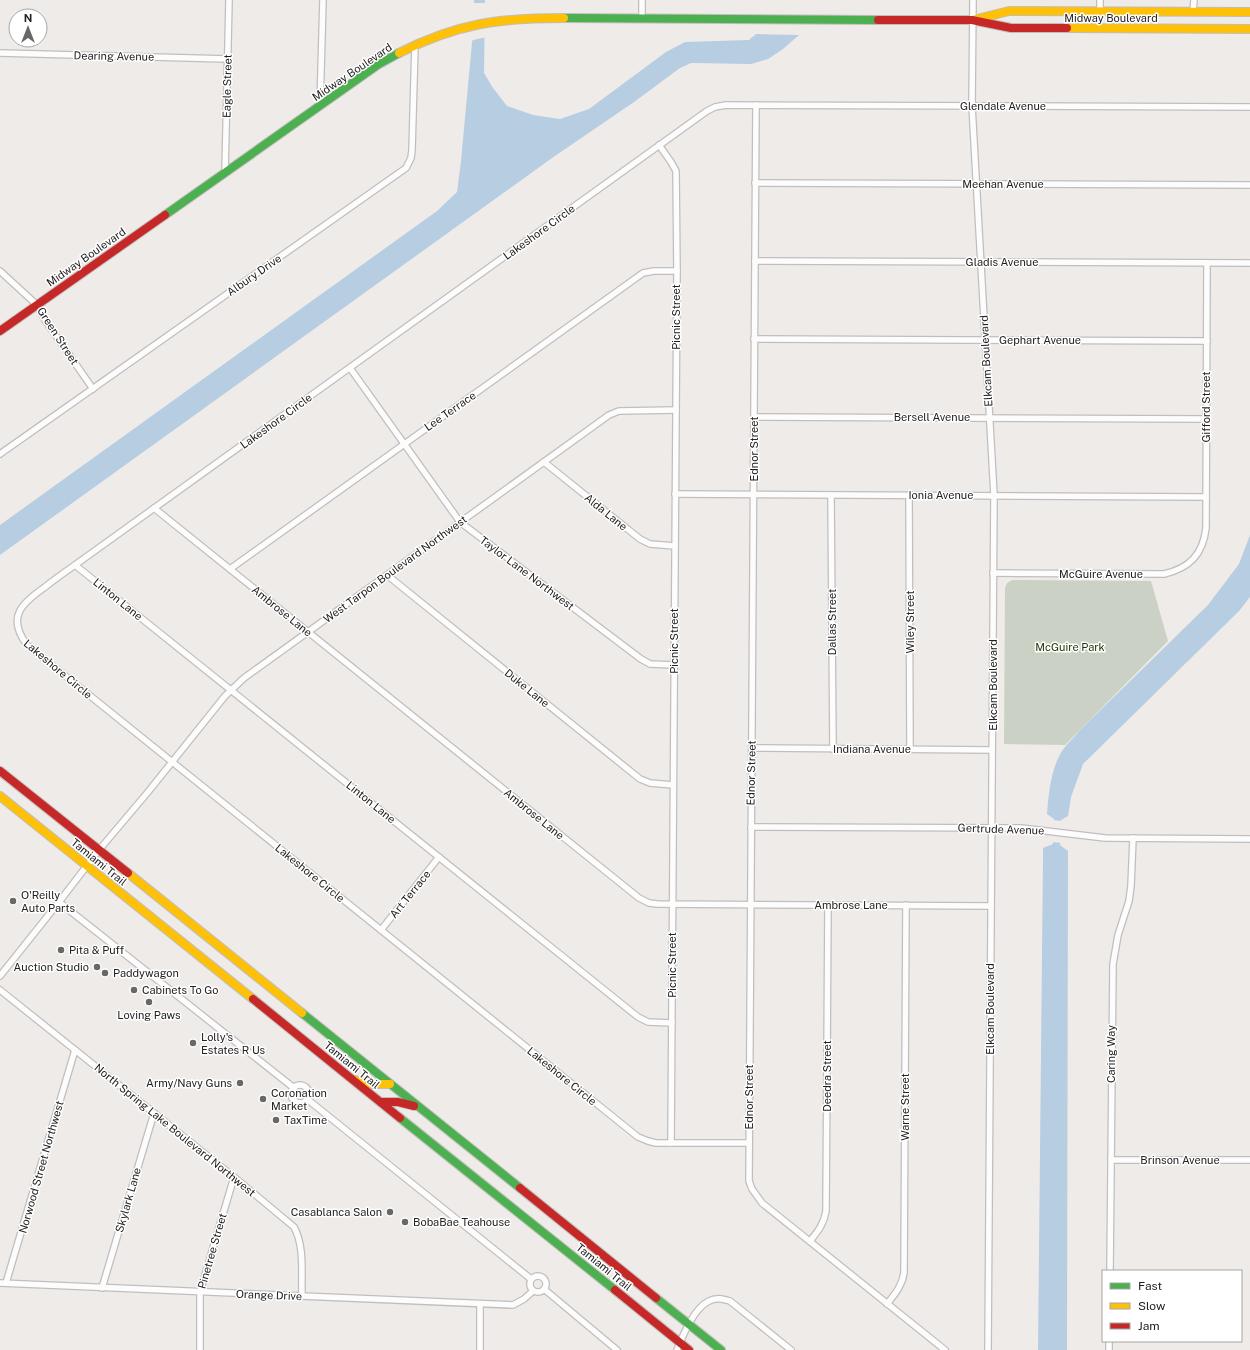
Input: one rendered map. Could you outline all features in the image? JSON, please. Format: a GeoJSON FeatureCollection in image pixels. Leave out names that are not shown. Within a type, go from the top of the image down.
{"type":"FeatureCollection","features":[{"type":"Feature","properties":{"kind":"main road","name":"Midway Boulevard"},"geometry":{"type":"LineString","coordinates":[[972,20],[1009,11],[1250,12]]}},
{"type":"Feature","properties":{"kind":"main road","name":"Midway Boulevard"},"geometry":{"type":"LineString","coordinates":[[0,331],[379,64],[415,45],[465,27],[493,21],[531,18],[972,20],[1011,28],[1250,29]]}},
{"type":"Feature","properties":{"kind":"main road","name":"Tamiami Trail"},"geometry":{"type":"LineString","coordinates":[[0,771],[721,1350]]}},
{"type":"Feature","properties":{"kind":"main road","name":"Tamiami Trail"},"geometry":{"type":"LineString","coordinates":[[0,796],[381,1102],[678,1346],[689,1350]]}},
{"type":"Feature","properties":{"kind":"main road"},"geometry":{"type":"LineString","coordinates":[[352,1079],[372,1084],[390,1084]]}},
{"type":"Feature","properties":{"kind":"main road"},"geometry":{"type":"LineString","coordinates":[[381,1102],[398,1102],[420,1108]]}},
{"type":"Feature","properties":{"kind":"street","name":"Eagle Street"},"geometry":{"type":"LineString","coordinates":[[225,173],[229,0]]}},
{"type":"Feature","properties":{"kind":"street"},"geometry":{"type":"LineString","coordinates":[[320,106],[323,0]]}},
{"type":"Feature","properties":{"kind":"street"},"geometry":{"type":"LineString","coordinates":[[642,0],[642,19]]}},
{"type":"Feature","properties":{"kind":"street","name":"Elkcam Boulevard"},"geometry":{"type":"LineString","coordinates":[[973,0],[972,106],[994,496],[988,1350]]}},
{"type":"Feature","properties":{"kind":"street"},"geometry":{"type":"LineString","coordinates":[[1100,0],[1100,12]]}},
{"type":"Feature","properties":{"kind":"street"},"geometry":{"type":"LineString","coordinates":[[1194,0],[1194,12]]}},
{"type":"Feature","properties":{"kind":"street","name":"Albury Drive"},"geometry":{"type":"LineString","coordinates":[[0,454],[406,168],[411,158],[412,150],[415,45]]}},
{"type":"Feature","properties":{"kind":"street","name":"Dearing Avenue"},"geometry":{"type":"LineString","coordinates":[[0,53],[228,59]]}},
{"type":"Feature","properties":{"kind":"street","name":"Lakeshore Circle"},"geometry":{"type":"LineString","coordinates":[[749,1143],[671,1143],[648,1141],[638,1137],[26,645],[20,636],[17,626],[18,615],[22,605],[30,598],[707,111],[715,107],[726,105],[756,105]]}},
{"type":"Feature","properties":{"kind":"street","name":"Glendale Avenue"},"geometry":{"type":"LineString","coordinates":[[756,105],[1250,108]]}},
{"type":"Feature","properties":{"kind":"street","name":"Ednor Street"},"geometry":{"type":"LineString","coordinates":[[756,105],[749,1181],[756,1196],[762,1203],[945,1350]]}},
{"type":"Feature","properties":{"kind":"street","name":"Picnic Street"},"geometry":{"type":"LineString","coordinates":[[659,145],[676,171],[677,271],[671,1143]]}},
{"type":"Feature","properties":{"kind":"street","name":"Meehan Avenue"},"geometry":{"type":"LineString","coordinates":[[755,183],[1250,185]]}},
{"type":"Feature","properties":{"kind":"street","name":"Gladis Avenue"},"geometry":{"type":"LineString","coordinates":[[755,261],[1250,263]]}},
{"type":"Feature","properties":{"kind":"street","name":"Gifford Street"},"geometry":{"type":"LineString","coordinates":[[1199,551],[1205,537],[1207,263]]}},
{"type":"Feature","properties":{"kind":"street","name":"Green Street"},"geometry":{"type":"LineString","coordinates":[[0,271],[37,304],[46,320],[93,389]]}},
{"type":"Feature","properties":{"kind":"street","name":"Lee Terrace"},"geometry":{"type":"LineString","coordinates":[[230,569],[644,273],[654,271],[677,271]]}},
{"type":"Feature","properties":{"kind":"street","name":"Gephart Avenue"},"geometry":{"type":"LineString","coordinates":[[754,339],[1207,341]]}},
{"type":"Feature","properties":{"kind":"street","name":"Taylor Lane Northwest"},"geometry":{"type":"LineString","coordinates":[[350,368],[460,522],[641,659],[650,664],[674,665]]}},
{"type":"Feature","properties":{"kind":"street","name":"West Tarpon Boulevard Northwest"},"geometry":{"type":"LineString","coordinates":[[0,976],[99,850],[231,690],[250,673],[609,416],[619,411],[676,410]]}},
{"type":"Feature","properties":{"kind":"street","name":"Bersell Avenue"},"geometry":{"type":"LineString","coordinates":[[754,417],[1206,419]]}},
{"type":"Feature","properties":{"kind":"street","name":"Alda Lane"},"geometry":{"type":"LineString","coordinates":[[544,462],[640,539],[650,544],[675,546]]}},
{"type":"Feature","properties":{"kind":"street","name":"Ionia Avenue"},"geometry":{"type":"LineString","coordinates":[[675,494],[1206,496]]}},
{"type":"Feature","properties":{"kind":"street","name":"Dallas Street"},"geometry":{"type":"LineString","coordinates":[[831,495],[833,749]]}},
{"type":"Feature","properties":{"kind":"street","name":"Wiley Street"},"geometry":{"type":"LineString","coordinates":[[909,495],[910,749]]}},
{"type":"Feature","properties":{"kind":"street","name":"Ambrose Lane"},"geometry":{"type":"LineString","coordinates":[[154,508],[639,898],[649,903],[991,906]]}},
{"type":"Feature","properties":{"kind":"street","name":"McGuire Avenue"},"geometry":{"type":"LineString","coordinates":[[993,573],[1164,574],[1183,568],[1199,551]]}},
{"type":"Feature","properties":{"kind":"street","name":"Linton Lane"},"geometry":{"type":"LineString","coordinates":[[76,565],[638,1017],[648,1022],[672,1023]]}},
{"type":"Feature","properties":{"kind":"street","name":"Duke Lane"},"geometry":{"type":"LineString","coordinates":[[387,575],[640,779],[650,783],[674,785]]}},
{"type":"Feature","properties":{"kind":"street","name":"Indiana Avenue"},"geometry":{"type":"LineString","coordinates":[[752,748],[992,750]]}},
{"type":"Feature","properties":{"kind":"street","name":"Gertrude Avenue"},"geometry":{"type":"LineString","coordinates":[[751,826],[1021,828],[1095,837],[1250,839]]}},
{"type":"Feature","properties":{"kind":"street","name":"Caring Way"},"geometry":{"type":"LineString","coordinates":[[1110,1270],[1113,964],[1118,935],[1129,901],[1133,838]]}},
{"type":"Feature","properties":{"kind":"street","name":"Art Terrace"},"geometry":{"type":"LineString","coordinates":[[381,930],[439,857]]}},
{"type":"Feature","properties":{"kind":"street"},"geometry":{"type":"LineString","coordinates":[[59,902],[294,1088]]}},
{"type":"Feature","properties":{"kind":"street","name":"Deedra Street"},"geometry":{"type":"LineString","coordinates":[[810,1242],[825,1220],[826,1211],[828,905]]}},
{"type":"Feature","properties":{"kind":"street","name":"Warne Street"},"geometry":{"type":"LineString","coordinates":[[887,1304],[900,1286],[904,1273],[906,905]]}},
{"type":"Feature","properties":{"kind":"street","name":"North Spring Lake Boulevard Northwest"},"geometry":{"type":"LineString","coordinates":[[0,990],[234,1177],[294,1227],[301,1244],[302,1296]]}},
{"type":"Feature","properties":{"kind":"street","name":"Norwood Street Northwest"},"geometry":{"type":"LineString","coordinates":[[3,1283],[75,1050]]}},
{"type":"Feature","properties":{"kind":"street"},"geometry":{"type":"LineString","coordinates":[[300,1086],[306,1088],[308,1092],[307,1099],[301,1103],[293,1100],[292,1095],[294,1088],[300,1086]]}},
{"type":"Feature","properties":{"kind":"street"},"geometry":{"type":"LineString","coordinates":[[307,1099],[531,1279]]}},
{"type":"Feature","properties":{"kind":"street","name":"Skylark Lane"},"geometry":{"type":"LineString","coordinates":[[102,1288],[154,1113]]}},
{"type":"Feature","properties":{"kind":"street","name":"Brinson Avenue"},"geometry":{"type":"LineString","coordinates":[[1111,1160],[1250,1160]]}},
{"type":"Feature","properties":{"kind":"street","name":"Pinetree Street"},"geometry":{"type":"LineString","coordinates":[[200,1350],[200,1292],[234,1177]]}},
{"type":"Feature","properties":{"kind":"street"},"geometry":{"type":"LineString","coordinates":[[536,1276],[544,1279],[546,1284],[544,1289],[540,1292],[532,1291],[529,1284],[531,1279],[536,1276]]}},
{"type":"Feature","properties":{"kind":"street","name":"Orange Drive"},"geometry":{"type":"LineString","coordinates":[[3,1283],[513,1305],[524,1299],[532,1291]]}},
{"type":"Feature","properties":{"kind":"street"},"geometry":{"type":"LineString","coordinates":[[544,1289],[618,1350]]}},
{"type":"Feature","properties":{"kind":"street"},"geometry":{"type":"LineString","coordinates":[[678,1346],[689,1324],[702,1306],[710,1300],[720,1298],[730,1301],[791,1350]]}},
{"type":"Feature","properties":{"kind":"street"},"geometry":{"type":"LineString","coordinates":[[480,1304],[480,1350]]}},
{"type":"Feature","properties":{"kind":"green space","name":"McGuire Park"},"geometry":{"type":"Polygon","coordinates":[[[1012,580],[1151,581],[1168,641],[1065,745],[1004,744],[1005,588],[1007,583],[1012,580]]]}},
{"type":"Feature","properties":{"kind":"water"},"geometry":{"type":"Polygon","coordinates":[[[474,0],[485,0],[484,73],[493,88],[507,106],[533,115],[560,119],[589,109],[666,52],[685,42],[749,40],[756,34],[799,35],[783,49],[768,59],[751,64],[691,63],[680,68],[634,102],[552,158],[0,555],[0,525],[437,211],[457,192],[474,21],[474,0]]]}},
{"type":"Feature","properties":{"kind":"water"},"geometry":{"type":"Polygon","coordinates":[[[1250,535],[1250,597],[1239,611],[1083,764],[1071,797],[1068,816],[1061,820],[1060,845],[1068,851],[1067,1350],[1038,1350],[1043,848],[1053,844],[1054,819],[1047,814],[1050,787],[1054,770],[1060,754],[1080,730],[1208,605],[1239,564],[1250,535]]]}},
{"type":"Feature","properties":{"kind":"pier"},"geometry":{"type":"Polygon","coordinates":[[[472,3],[487,3],[486,37],[470,41],[472,21],[472,3]]]}},
{"type":"Feature","properties":{"kind":"pier"},"geometry":{"type":"Polygon","coordinates":[[[1052,820],[1063,821],[1062,843],[1051,842],[1052,820]]]}},
{"type":"Feature","properties":{"kind":"traffic: fast"},"geometry":{"type":"LineString","coordinates":[[564,18],[878,20]]}},
{"type":"Feature","properties":{"kind":"traffic: fast"},"geometry":{"type":"LineString","coordinates":[[165,215],[379,64],[399,53]]}},
{"type":"Feature","properties":{"kind":"traffic: fast"},"geometry":{"type":"LineString","coordinates":[[302,1013],[520,1188]]}},
{"type":"Feature","properties":{"kind":"traffic: fast"},"geometry":{"type":"LineString","coordinates":[[400,1118],[615,1290]]}},
{"type":"Feature","properties":{"kind":"traffic: fast"},"geometry":{"type":"LineString","coordinates":[[656,1298],[721,1350]]}},
{"type":"Feature","properties":{"kind":"traffic: slow"},"geometry":{"type":"LineString","coordinates":[[973,20],[1009,11],[1250,12]]}},
{"type":"Feature","properties":{"kind":"traffic: slow"},"geometry":{"type":"LineString","coordinates":[[399,53],[441,35],[480,24],[520,19],[564,18]]}},
{"type":"Feature","properties":{"kind":"traffic: slow"},"geometry":{"type":"LineString","coordinates":[[1067,28],[1250,29]]}},
{"type":"Feature","properties":{"kind":"traffic: slow"},"geometry":{"type":"LineString","coordinates":[[0,796],[253,999]]}},
{"type":"Feature","properties":{"kind":"traffic: slow"},"geometry":{"type":"LineString","coordinates":[[128,873],[302,1013]]}},
{"type":"Feature","properties":{"kind":"traffic: slow"},"geometry":{"type":"LineString","coordinates":[[355,1080],[372,1084],[390,1084]]}},
{"type":"Feature","properties":{"kind":"traffic: jam"},"geometry":{"type":"LineString","coordinates":[[878,20],[972,20],[1011,28],[1067,28]]}},
{"type":"Feature","properties":{"kind":"traffic: jam"},"geometry":{"type":"LineString","coordinates":[[0,331],[165,215]]}},
{"type":"Feature","properties":{"kind":"traffic: jam"},"geometry":{"type":"LineString","coordinates":[[0,771],[128,873]]}},
{"type":"Feature","properties":{"kind":"traffic: jam"},"geometry":{"type":"LineString","coordinates":[[253,999],[400,1118]]}},
{"type":"Feature","properties":{"kind":"traffic: jam"},"geometry":{"type":"LineString","coordinates":[[381,1102],[398,1102],[414,1106]]}},
{"type":"Feature","properties":{"kind":"traffic: jam"},"geometry":{"type":"LineString","coordinates":[[520,1188],[656,1298]]}},
{"type":"Feature","properties":{"kind":"traffic: jam"},"geometry":{"type":"LineString","coordinates":[[615,1290],[689,1350]]}},
{"type":"Feature","properties":{"kind":"place","name":"O'Reilly Auto Parts"},"geometry":{"type":"Point","coordinates":[13,901]}},
{"type":"Feature","properties":{"kind":"place","name":"Pita & Puff"},"geometry":{"type":"Point","coordinates":[61,950]}},
{"type":"Feature","properties":{"kind":"place","name":"Auction Studio"},"geometry":{"type":"Point","coordinates":[97,967]}},
{"type":"Feature","properties":{"kind":"place","name":"Paddywagon"},"geometry":{"type":"Point","coordinates":[105,973]}},
{"type":"Feature","properties":{"kind":"place","name":"Cabinets To Go"},"geometry":{"type":"Point","coordinates":[134,990]}},
{"type":"Feature","properties":{"kind":"place","name":"Loving Paws"},"geometry":{"type":"Point","coordinates":[149,1002]}},
{"type":"Feature","properties":{"kind":"place","name":"Lolly's Estates R Us"},"geometry":{"type":"Point","coordinates":[193,1043]}},
{"type":"Feature","properties":{"kind":"place","name":"Army/Navy Guns"},"geometry":{"type":"Point","coordinates":[240,1083]}},
{"type":"Feature","properties":{"kind":"place","name":"Coronation Market"},"geometry":{"type":"Point","coordinates":[263,1099]}},
{"type":"Feature","properties":{"kind":"place","name":"TaxTime"},"geometry":{"type":"Point","coordinates":[276,1120]}},
{"type":"Feature","properties":{"kind":"place","name":"Casablanca Salon"},"geometry":{"type":"Point","coordinates":[390,1212]}},
{"type":"Feature","properties":{"kind":"place","name":"BobaBae Teahouse"},"geometry":{"type":"Point","coordinates":[405,1222]}}]}
